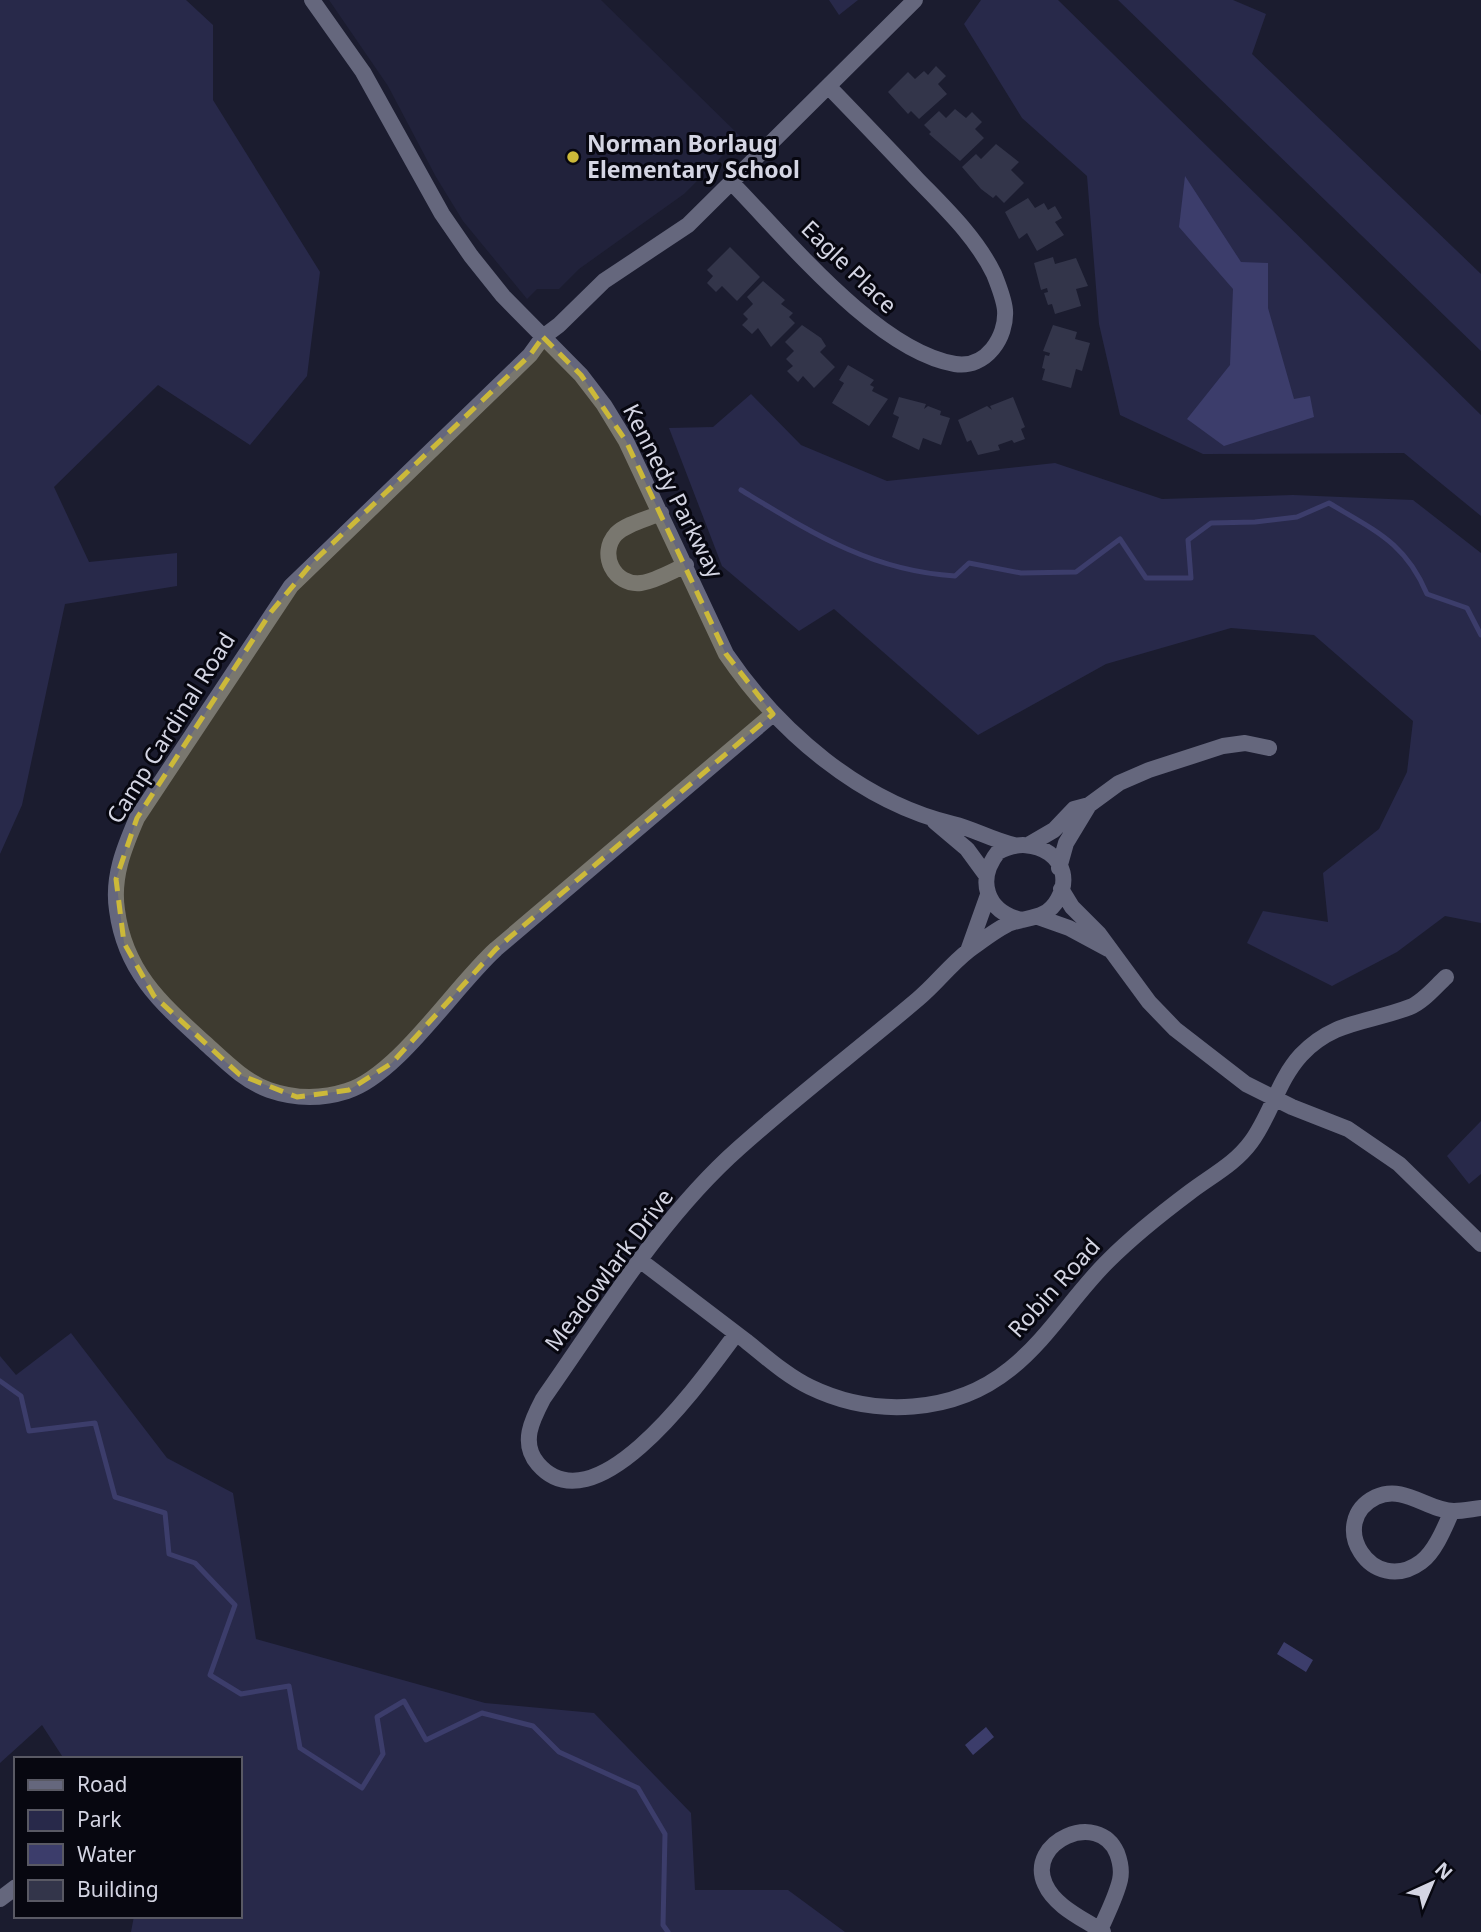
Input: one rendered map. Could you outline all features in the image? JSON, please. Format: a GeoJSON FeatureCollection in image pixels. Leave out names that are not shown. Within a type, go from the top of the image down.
{"type":"FeatureCollection","features":[{"type":"Feature","properties":{"kind":"street","name":"Kennedy Parkway"},"geometry":{"type":"LineString","coordinates":[[312,0],[363,72],[442,214],[503,296],[581,375],[604,405],[626,440],[726,654],[773,714],[832,764],[869,790],[935,822],[967,849],[986,875]]}},
{"type":"Feature","properties":{"kind":"street","name":"Camp Cardinal Road"},"geometry":{"type":"LineString","coordinates":[[773,714],[495,948],[468,974],[392,1063],[373,1078],[349,1090],[326,1096],[298,1097],[268,1090],[240,1075],[154,996],[138,973],[124,943],[116,899],[116,879],[123,849],[137,818],[291,586],[530,355],[542,337],[559,326],[604,281],[688,225],[915,0]]}},
{"type":"Feature","properties":{"kind":"street","name":"Eagle Place"},"geometry":{"type":"LineString","coordinates":[[731,182],[864,316],[894,339],[929,357],[958,365],[978,362],[992,351],[1004,331],[1005,308],[993,274],[977,246],[956,219],[829,87]]}},
{"type":"Feature","properties":{"kind":"street"},"geometry":{"type":"LineString","coordinates":[[661,513],[617,533],[611,543],[609,563],[614,573],[624,581],[638,583],[686,565]]}},
{"type":"Feature","properties":{"kind":"street"},"geometry":{"type":"LineString","coordinates":[[1108,949],[1069,928],[999,912],[988,895],[986,875],[998,852],[1054,830],[1074,809],[1089,805],[1119,783],[1149,770],[1223,746],[1245,743],[1269,748]]}},
{"type":"Feature","properties":{"kind":"street"},"geometry":{"type":"LineString","coordinates":[[1089,805],[1066,843],[1059,868],[1061,889],[1072,907],[1099,934],[1108,949],[1175,1030],[1208,1058],[1274,1099],[1348,1129],[1399,1164],[1481,1244]]}},
{"type":"Feature","properties":{"kind":"street","name":"Kennedy Parkway"},"geometry":{"type":"LineString","coordinates":[[935,822],[1022,844]]}},
{"type":"Feature","properties":{"kind":"street"},"geometry":{"type":"LineString","coordinates":[[1022,844],[1048,852],[1059,868]]}},
{"type":"Feature","properties":{"kind":"street"},"geometry":{"type":"LineString","coordinates":[[1030,919],[1054,906],[1061,889]]}},
{"type":"Feature","properties":{"kind":"street","name":"Meadowlark Drive"},"geometry":{"type":"LineString","coordinates":[[968,951],[988,895]]}},
{"type":"Feature","properties":{"kind":"street","name":"Meadowlark Drive"},"geometry":{"type":"LineString","coordinates":[[736,1334],[653,1437],[591,1478],[571,1482],[552,1475],[537,1463],[528,1443],[530,1423],[543,1399],[672,1220],[737,1149],[922,996],[968,951],[995,931],[1030,919]]}},
{"type":"Feature","properties":{"kind":"street","name":"Robin Road"},"geometry":{"type":"LineString","coordinates":[[641,1261],[807,1386],[839,1400],[876,1407],[906,1407],[942,1402],[974,1391],[1009,1370],[1045,1337],[1107,1261],[1147,1225],[1232,1163],[1252,1141],[1288,1070],[1324,1037],[1352,1022],[1412,1007],[1446,977]]}},
{"type":"Feature","properties":{"kind":"street"},"geometry":{"type":"LineString","coordinates":[[1452,1511],[1423,1561],[1405,1571],[1390,1572],[1374,1567],[1361,1554],[1353,1539],[1355,1523],[1362,1507],[1377,1497],[1393,1494],[1409,1496],[1452,1511],[1481,1507]]}},
{"type":"Feature","properties":{"kind":"street"},"geometry":{"type":"LineString","coordinates":[[1085,1831],[1102,1835],[1114,1846],[1119,1860],[1121,1878],[1101,1931],[1064,1905],[1044,1884],[1042,1869],[1047,1854],[1056,1841],[1070,1833],[1085,1831]]}},
{"type":"Feature","properties":{"kind":"highlighted area"},"geometry":{"type":"Polygon","coordinates":[[[543,337],[581,375],[626,441],[726,654],[773,714],[496,949],[392,1063],[349,1090],[297,1097],[240,1075],[154,996],[124,943],[116,879],[137,818],[271,612],[313,562],[530,355],[543,337]]]}},
{"type":"Feature","properties":{"kind":"shaded area","name":"Norman Borlaug Elementary School"},"geometry":{"type":"Polygon","coordinates":[[[329,0],[601,0],[741,137],[684,194],[579,269],[559,289],[537,289],[527,299],[463,221],[436,177],[388,86],[329,0]]]}},
{"type":"Feature","properties":{"kind":"green space"},"geometry":{"type":"Polygon","coordinates":[[[0,0],[186,0],[213,25],[213,100],[320,272],[307,376],[250,445],[158,385],[54,487],[89,562],[177,553],[177,586],[65,604],[22,805],[0,854],[0,0]]]}},
{"type":"Feature","properties":{"kind":"green space"},"geometry":{"type":"Polygon","coordinates":[[[829,0],[858,0],[839,15],[829,0]]]}},
{"type":"Feature","properties":{"kind":"green space"},"geometry":{"type":"Polygon","coordinates":[[[981,0],[1058,0],[1481,415],[1481,516],[1404,453],[1203,454],[1120,415],[1099,324],[1087,176],[1022,118],[964,24],[981,0]]]}},
{"type":"Feature","properties":{"kind":"green space"},"geometry":{"type":"Polygon","coordinates":[[[1118,0],[1233,0],[1266,14],[1252,54],[1481,274],[1481,351],[1118,0]]]}},
{"type":"Feature","properties":{"kind":"green space"},"geometry":{"type":"Polygon","coordinates":[[[751,394],[801,445],[887,481],[1055,463],[1162,499],[1293,495],[1413,500],[1481,553],[1481,923],[1445,916],[1397,952],[1332,986],[1247,943],[1263,911],[1328,922],[1323,873],[1379,829],[1407,772],[1413,721],[1314,635],[1231,628],[1106,664],[978,735],[834,609],[799,631],[722,566],[669,428],[713,427],[751,394]]]}},
{"type":"Feature","properties":{"kind":"green space"},"geometry":{"type":"Polygon","coordinates":[[[1481,1121],[1481,1174],[1469,1184],[1447,1156],[1481,1121]]]}},
{"type":"Feature","properties":{"kind":"green space"},"geometry":{"type":"Polygon","coordinates":[[[71,1333],[167,1458],[233,1493],[256,1639],[485,1703],[594,1713],[691,1813],[695,1890],[788,1890],[845,1932],[131,1932],[134,1918],[242,1918],[242,1757],[63,1757],[42,1725],[0,1763],[0,1356],[16,1375],[71,1333]]]}},
{"type":"Feature","properties":{"kind":"water"},"geometry":{"type":"Polygon","coordinates":[[[1185,176],[1241,262],[1268,263],[1268,308],[1294,399],[1310,396],[1314,417],[1224,446],[1187,419],[1230,365],[1233,289],[1179,227],[1185,176]]]}},
{"type":"Feature","properties":{"kind":"water"},"geometry":{"type":"Polygon","coordinates":[[[1284,1642],[1313,1660],[1306,1672],[1277,1654],[1284,1642]]]}},
{"type":"Feature","properties":{"kind":"water"},"geometry":{"type":"Polygon","coordinates":[[[986,1727],[994,1737],[973,1755],[965,1745],[986,1727]]]}},
{"type":"Feature","properties":{"kind":"building"},"geometry":{"type":"Polygon","coordinates":[[[936,66],[946,76],[938,84],[947,94],[919,119],[911,111],[908,114],[888,92],[908,72],[915,79],[924,71],[928,75],[936,66]]]}},
{"type":"Feature","properties":{"kind":"building"},"geometry":{"type":"Polygon","coordinates":[[[955,109],[966,118],[972,112],[982,122],[975,129],[984,138],[960,161],[929,134],[931,132],[924,125],[939,111],[946,118],[955,109]]]}},
{"type":"Feature","properties":{"kind":"building"},"geometry":{"type":"Polygon","coordinates":[[[996,144],[1019,162],[1011,170],[1024,183],[1004,203],[996,195],[993,198],[981,189],[962,167],[976,154],[981,159],[996,144]]]}},
{"type":"Feature","properties":{"kind":"building"},"geometry":{"type":"Polygon","coordinates":[[[1028,198],[1035,208],[1044,203],[1048,210],[1055,206],[1062,218],[1055,222],[1064,235],[1037,251],[1027,233],[1019,239],[1005,212],[1028,198]]]}},
{"type":"Feature","properties":{"kind":"building"},"geometry":{"type":"Polygon","coordinates":[[[730,247],[760,277],[737,301],[722,286],[716,292],[707,283],[713,276],[707,270],[730,247]]]}},
{"type":"Feature","properties":{"kind":"building"},"geometry":{"type":"Polygon","coordinates":[[[1053,257],[1055,264],[1076,258],[1088,286],[1076,289],[1081,306],[1055,314],[1044,293],[1048,292],[1047,288],[1041,290],[1034,263],[1053,257]]]}},
{"type":"Feature","properties":{"kind":"building"},"geometry":{"type":"Polygon","coordinates":[[[763,281],[785,300],[781,304],[793,313],[789,317],[795,323],[771,347],[758,328],[752,334],[742,325],[748,319],[743,314],[753,304],[747,297],[763,281]]]}},
{"type":"Feature","properties":{"kind":"building"},"geometry":{"type":"Polygon","coordinates":[[[802,325],[821,338],[826,346],[820,352],[835,367],[814,388],[803,376],[798,382],[787,371],[793,366],[786,359],[794,351],[785,342],[802,325]]]}},
{"type":"Feature","properties":{"kind":"building"},"geometry":{"type":"Polygon","coordinates":[[[1053,325],[1077,332],[1075,339],[1090,343],[1082,371],[1076,369],[1071,388],[1042,380],[1045,355],[1049,356],[1050,353],[1043,351],[1053,325]]]}},
{"type":"Feature","properties":{"kind":"building"},"geometry":{"type":"Polygon","coordinates":[[[848,365],[874,380],[870,385],[874,387],[872,391],[888,399],[869,426],[832,403],[844,383],[839,380],[848,365]]]}},
{"type":"Feature","properties":{"kind":"building"},"geometry":{"type":"Polygon","coordinates":[[[899,397],[926,404],[924,409],[928,406],[941,411],[940,415],[950,418],[941,445],[923,438],[919,450],[892,437],[899,417],[893,414],[899,397]]]}},
{"type":"Feature","properties":{"kind":"building"},"geometry":{"type":"Polygon","coordinates":[[[1013,397],[1025,427],[1021,429],[1025,439],[1014,443],[1012,440],[998,445],[1000,450],[978,455],[971,440],[967,442],[958,420],[987,406],[992,410],[990,406],[1013,397]]]}},
{"type":"Feature","properties":{"kind":"waterway"},"geometry":{"type":"LineString","coordinates":[[741,490],[818,535],[869,558],[925,573],[955,576],[969,563],[1021,573],[1076,572],[1120,539],[1146,578],[1191,578],[1188,540],[1211,523],[1297,517],[1329,503],[1374,530],[1398,550],[1409,562],[1427,594],[1467,608],[1481,635]]}},
{"type":"Feature","properties":{"kind":"waterway"},"geometry":{"type":"LineString","coordinates":[[0,1381],[21,1396],[29,1431],[95,1423],[115,1497],[165,1513],[169,1554],[195,1563],[235,1605],[210,1675],[241,1694],[289,1686],[300,1748],[362,1788],[383,1754],[377,1717],[404,1701],[426,1740],[482,1713],[533,1726],[559,1752],[638,1788],[665,1834],[663,1925],[668,1932]]}},
{"type":"Feature","properties":{"kind":"place","name":"Norman Borlaug Elementary School"},"geometry":{"type":"Point","coordinates":[573,157]}}]}
